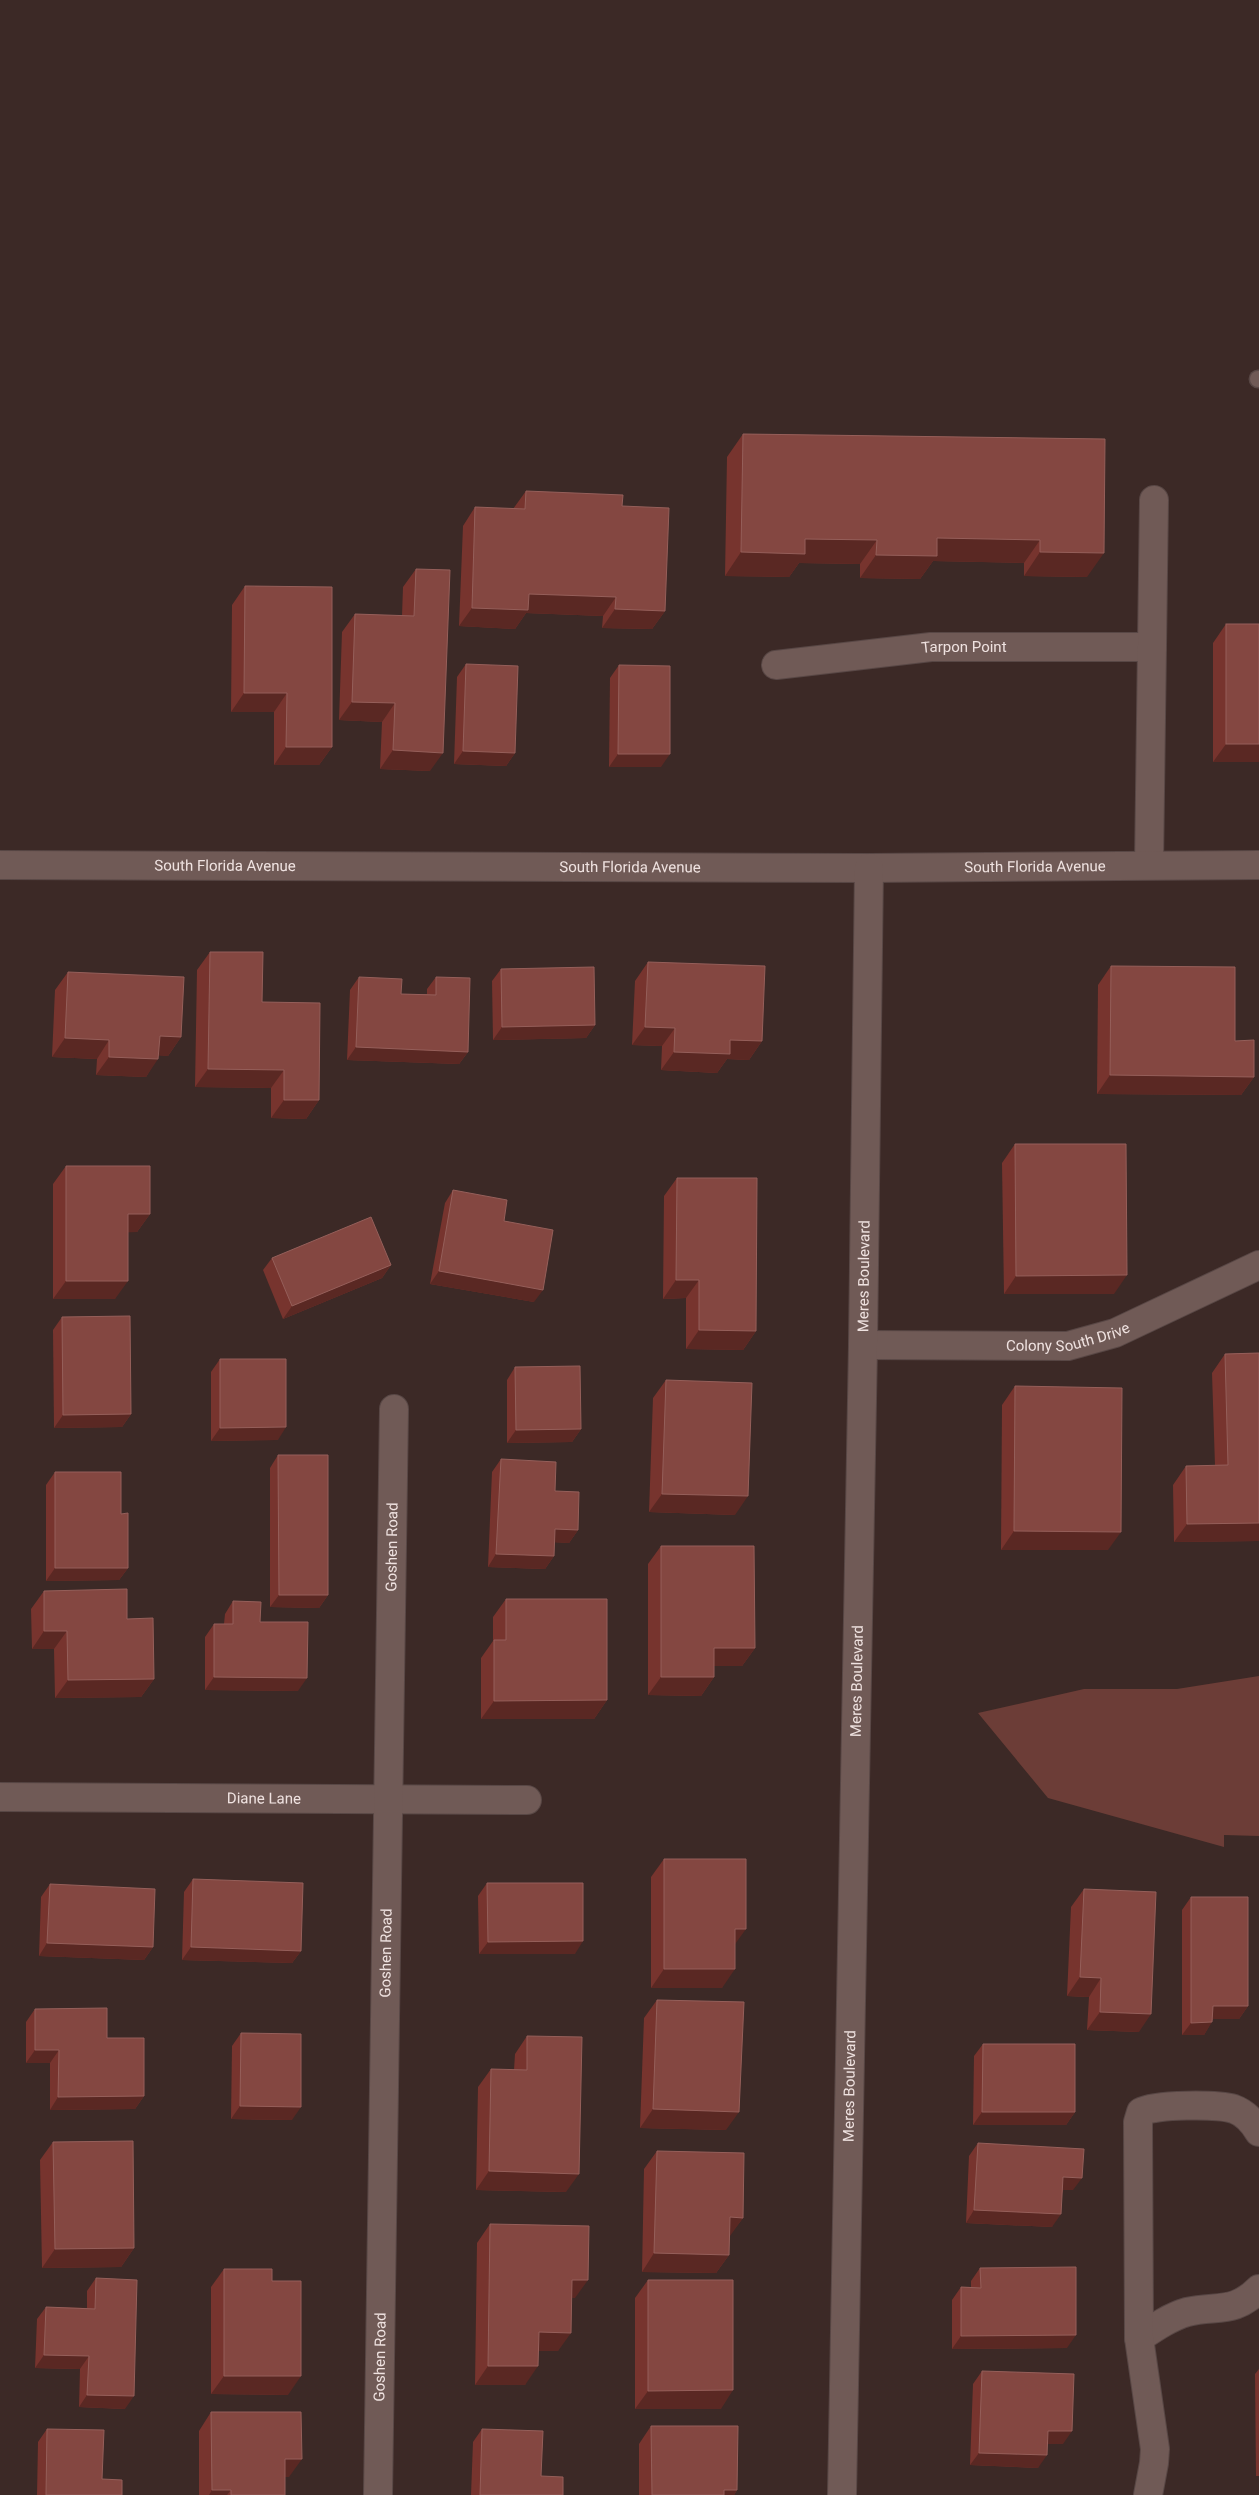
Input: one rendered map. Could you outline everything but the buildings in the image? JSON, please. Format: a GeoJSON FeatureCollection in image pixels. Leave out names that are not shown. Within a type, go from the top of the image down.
{"type":"FeatureCollection","features":[{"type":"Feature","properties":{"kind":"street"},"geometry":{"type":"LineString","coordinates":[[1149,865],[1154,500]]}},
{"type":"Feature","properties":{"kind":"street","name":"Tarpon Point"},"geometry":{"type":"LineString","coordinates":[[776,665],[931,647],[1152,647]]}},
{"type":"Feature","properties":{"kind":"street","name":"South Florida Avenue"},"geometry":{"type":"LineString","coordinates":[[0,866],[869,868],[1259,865]]}},
{"type":"Feature","properties":{"kind":"street","name":"Meres Boulevard"},"geometry":{"type":"LineString","coordinates":[[842,2495],[863,1345],[869,868]]}},
{"type":"Feature","properties":{"kind":"street","name":"Colony South Drive"},"geometry":{"type":"LineString","coordinates":[[863,1345],[1068,1346],[1114,1333],[1259,1265]]}},
{"type":"Feature","properties":{"kind":"street","name":"Goshen Road"},"geometry":{"type":"LineString","coordinates":[[378,2495],[394,1409]]}},
{"type":"Feature","properties":{"kind":"street","name":"Diane Lane"},"geometry":{"type":"LineString","coordinates":[[0,1797],[527,1800]]}},
{"type":"Feature","properties":{"kind":"street"},"geometry":{"type":"LineString","coordinates":[[1148,2495],[1155,2449],[1139,2338],[1138,2122],[1141,2112],[1161,2105],[1232,2108],[1243,2113],[1259,2132]]}},
{"type":"Feature","properties":{"kind":"street"},"geometry":{"type":"LineString","coordinates":[[1139,2338],[1161,2324],[1186,2313],[1235,2306],[1245,2302],[1259,2289]]}},
{"type":"Feature","properties":{"kind":"shaded area"},"geometry":{"type":"Polygon","coordinates":[[[1259,1676],[1259,1836],[1224,1835],[1224,1847],[1048,1798],[978,1713],[1084,1689],[1177,1689],[1259,1676]]]}}]}
